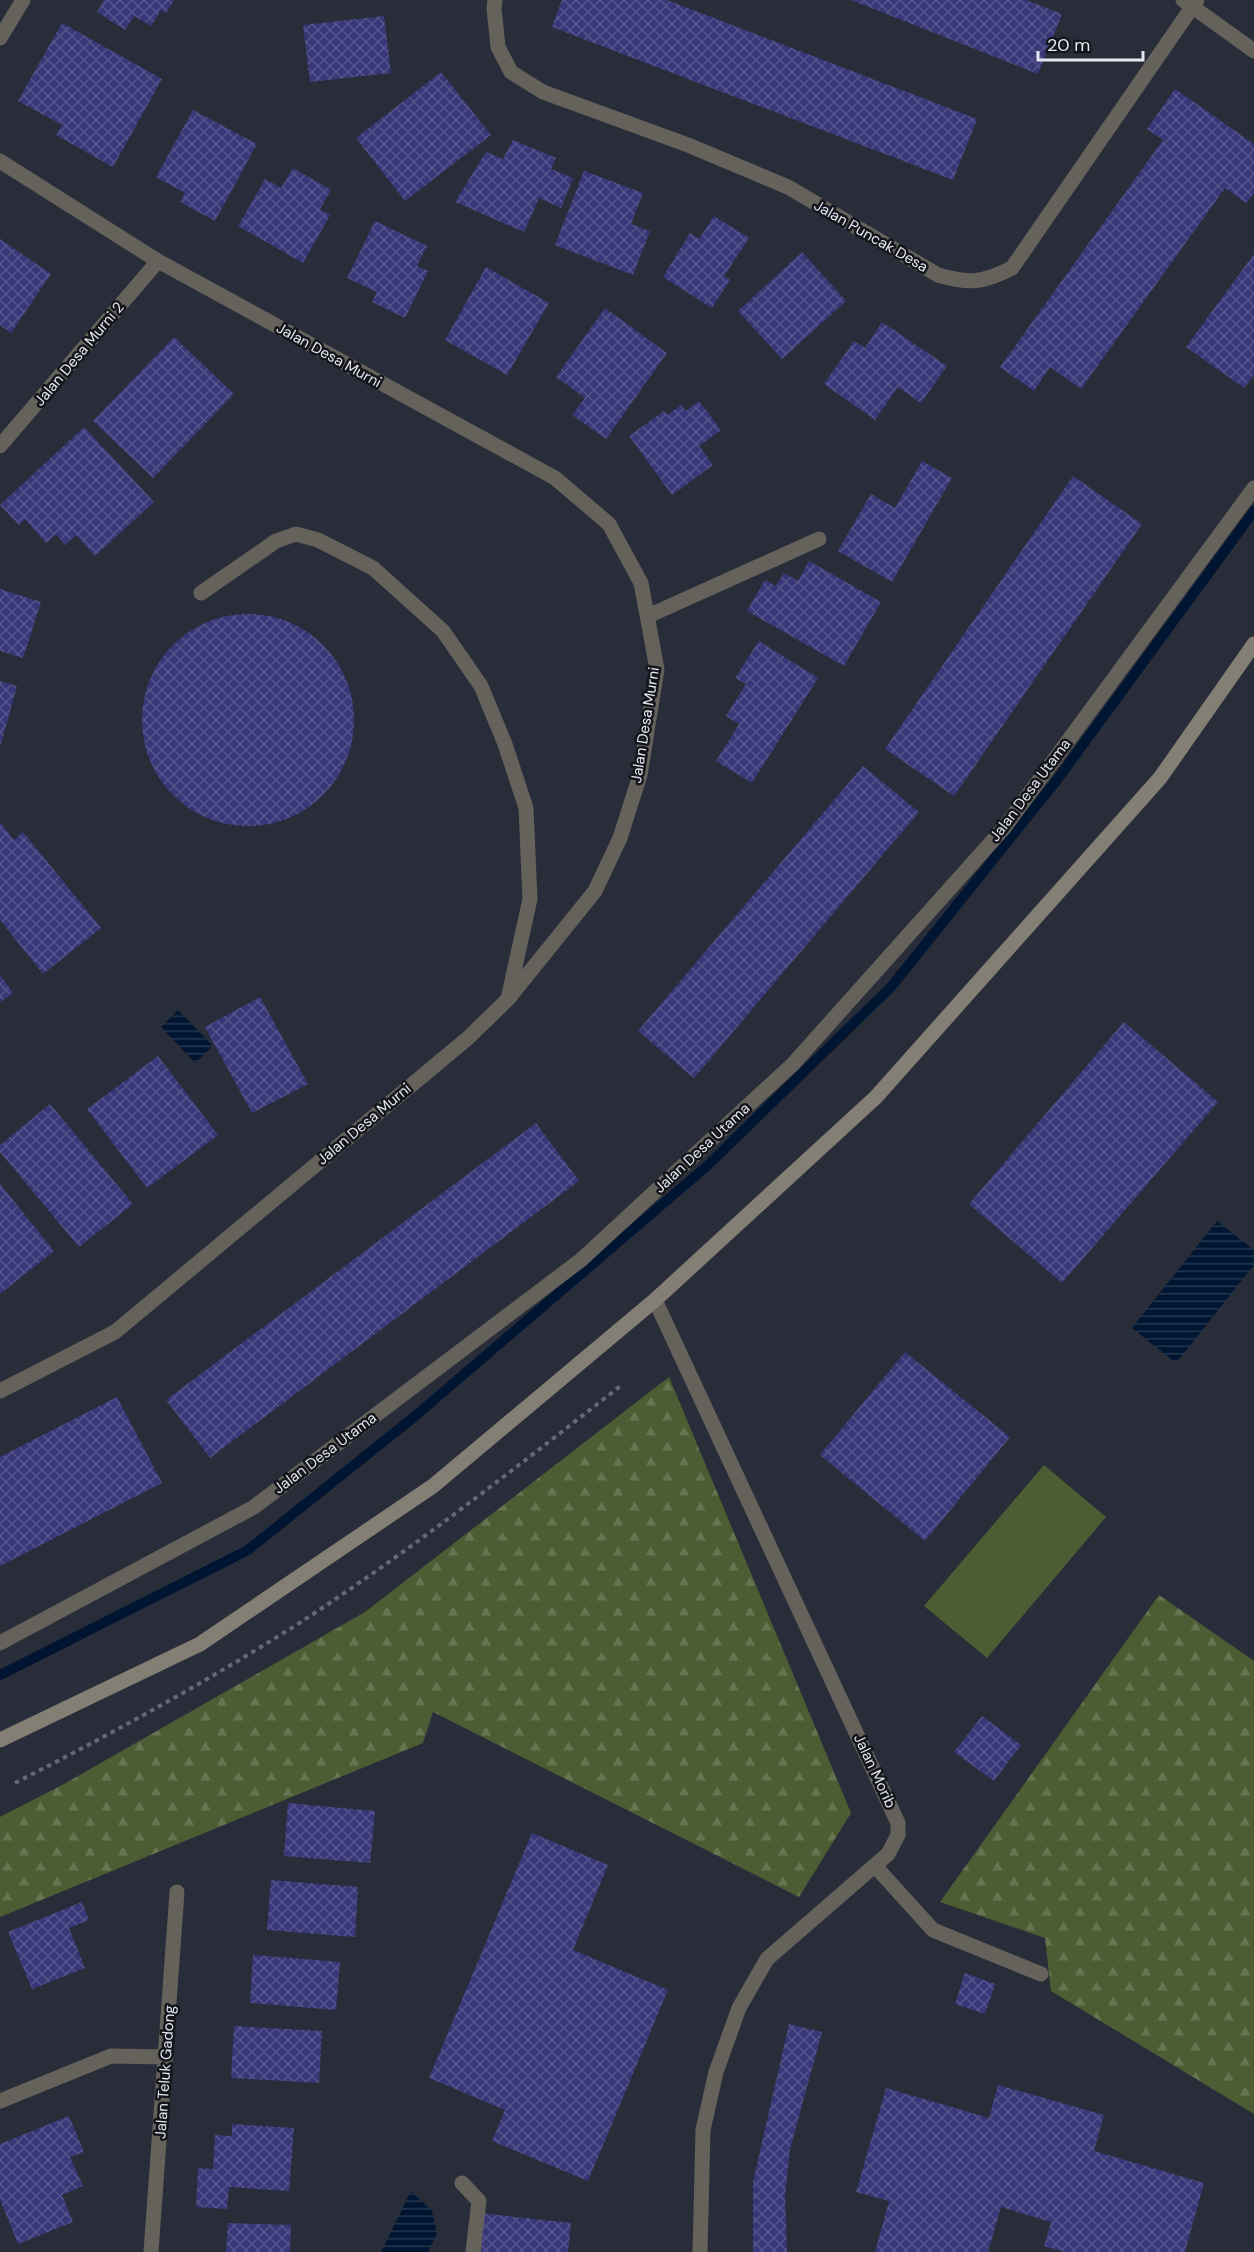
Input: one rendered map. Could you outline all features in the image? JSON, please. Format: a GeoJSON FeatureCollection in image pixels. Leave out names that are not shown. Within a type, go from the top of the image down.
{"type":"FeatureCollection","features":[{"type":"Feature","properties":{"kind":"street"},"geometry":{"type":"LineString","coordinates":[[0,38],[23,0]]}},
{"type":"Feature","properties":{"kind":"street","name":"Jalan Puncak Desa"},"geometry":{"type":"LineString","coordinates":[[495,0],[498,46],[512,72],[543,92],[688,145],[788,187],[938,275],[962,282],[989,280],[1012,268],[1191,2]]}},
{"type":"Feature","properties":{"kind":"street"},"geometry":{"type":"LineString","coordinates":[[1191,2],[1254,51]]}},
{"type":"Feature","properties":{"kind":"street","name":"Jalan Desa Murni"},"geometry":{"type":"LineString","coordinates":[[0,161],[158,261],[555,478],[609,524],[641,584],[657,669],[640,775],[620,838],[595,891],[508,999],[468,1038],[115,1332],[0,1391]]}},
{"type":"Feature","properties":{"kind":"street","name":"Jalan Desa Murni 2"},"geometry":{"type":"LineString","coordinates":[[0,446],[158,261]]}},
{"type":"Feature","properties":{"kind":"street","name":"Jalan Desa Utama"},"geometry":{"type":"LineString","coordinates":[[0,1642],[254,1507],[590,1253],[793,1064],[1004,828],[1254,488]]}},
{"type":"Feature","properties":{"kind":"street"},"geometry":{"type":"LineString","coordinates":[[201,593],[276,541],[286,536],[308,536],[373,568],[443,631],[481,686],[505,744],[526,808],[530,899],[508,999]]}},
{"type":"Feature","properties":{"kind":"street"},"geometry":{"type":"LineString","coordinates":[[648,616],[819,539]]}},
{"type":"Feature","properties":{"kind":"street"},"geometry":{"type":"LineString","coordinates":[[0,1740],[200,1644],[220,1632],[433,1486],[655,1300],[876,1097],[1160,778],[1254,644]]}},
{"type":"Feature","properties":{"kind":"street","name":"Jalan Morib"},"geometry":{"type":"LineString","coordinates":[[655,1300],[895,1812],[898,1835],[888,1854],[768,1959],[739,2008],[716,2072],[703,2130],[700,2252]]}},
{"type":"Feature","properties":{"kind":"street"},"geometry":{"type":"LineString","coordinates":[[875,1866],[933,1930],[1041,1974]]}},
{"type":"Feature","properties":{"kind":"street","name":"Jalan Teluk Gadong"},"geometry":{"type":"LineString","coordinates":[[152,2252],[177,1892]]}},
{"type":"Feature","properties":{"kind":"street"},"geometry":{"type":"LineString","coordinates":[[0,2101],[111,2056],[166,2057]]}},
{"type":"Feature","properties":{"kind":"street"},"geometry":{"type":"LineString","coordinates":[[462,2183],[479,2201],[473,2252]]}},
{"type":"Feature","properties":{"kind":"path"},"geometry":{"type":"LineString","coordinates":[[15,1783],[151,1713],[302,1621],[495,1484],[623,1384]]}},
{"type":"Feature","properties":{"kind":"green space"},"geometry":{"type":"Polygon","coordinates":[[[669,1377],[851,1813],[799,1897],[433,1712],[423,1743],[0,1917],[0,1817],[64,1784],[365,1612],[669,1377]]]}},
{"type":"Feature","properties":{"kind":"green space"},"geometry":{"type":"Polygon","coordinates":[[[1044,1465],[1106,1517],[987,1658],[924,1606],[1044,1465]]]}},
{"type":"Feature","properties":{"kind":"green space"},"geometry":{"type":"Polygon","coordinates":[[[1159,1595],[1254,1661],[1254,2114],[1051,1991],[1045,1938],[940,1902],[1159,1595]]]}},
{"type":"Feature","properties":{"kind":"water"},"geometry":{"type":"Polygon","coordinates":[[[178,1010],[213,1046],[195,1063],[161,1027],[178,1010]]]}},
{"type":"Feature","properties":{"kind":"water"},"geometry":{"type":"Polygon","coordinates":[[[1217,1221],[1254,1250],[1254,1265],[1176,1363],[1132,1328],[1217,1221]]]}},
{"type":"Feature","properties":{"kind":"water"},"geometry":{"type":"Polygon","coordinates":[[[411,2191],[432,2211],[437,2234],[428,2252],[381,2252],[411,2191]]]}},
{"type":"Feature","properties":{"kind":"building"},"geometry":{"type":"Polygon","coordinates":[[[104,0],[174,0],[166,13],[161,10],[151,26],[134,16],[125,30],[97,12],[104,0]]]}},
{"type":"Feature","properties":{"kind":"building"},"geometry":{"type":"Polygon","coordinates":[[[562,0],[667,0],[977,119],[953,180],[552,27],[562,0]]]}},
{"type":"Feature","properties":{"kind":"building"},"geometry":{"type":"Polygon","coordinates":[[[851,0],[1026,0],[1062,14],[1038,74],[851,0]]]}},
{"type":"Feature","properties":{"kind":"building"},"geometry":{"type":"Polygon","coordinates":[[[384,16],[391,73],[310,82],[303,25],[384,16]]]}},
{"type":"Feature","properties":{"kind":"building"},"geometry":{"type":"Polygon","coordinates":[[[62,23],[162,79],[113,167],[56,135],[62,125],[18,101],[62,23]]]}},
{"type":"Feature","properties":{"kind":"building"},"geometry":{"type":"Polygon","coordinates":[[[441,72],[491,135],[405,201],[356,138],[441,72]]]}},
{"type":"Feature","properties":{"kind":"building"},"geometry":{"type":"Polygon","coordinates":[[[1175,89],[1254,144],[1254,193],[1246,203],[1225,188],[1081,389],[1050,367],[1034,391],[1000,367],[1163,140],[1147,129],[1175,89]]]}},
{"type":"Feature","properties":{"kind":"building"},"geometry":{"type":"Polygon","coordinates":[[[193,110],[257,144],[215,221],[180,202],[185,193],[156,177],[193,110]]]}},
{"type":"Feature","properties":{"kind":"building"},"geometry":{"type":"Polygon","coordinates":[[[513,140],[556,158],[551,169],[573,178],[561,208],[539,198],[524,232],[455,202],[486,152],[503,159],[513,140]]]}},
{"type":"Feature","properties":{"kind":"building"},"geometry":{"type":"Polygon","coordinates":[[[293,168],[331,190],[320,209],[330,215],[303,263],[238,226],[265,179],[281,188],[293,168]]]}},
{"type":"Feature","properties":{"kind":"building"},"geometry":{"type":"Polygon","coordinates":[[[584,171],[643,193],[631,224],[650,231],[633,275],[555,245],[584,171]]]}},
{"type":"Feature","properties":{"kind":"building"},"geometry":{"type":"Polygon","coordinates":[[[714,216],[749,238],[724,276],[730,280],[712,308],[663,277],[690,233],[699,239],[714,216]]]}},
{"type":"Feature","properties":{"kind":"building"},"geometry":{"type":"Polygon","coordinates":[[[375,221],[427,246],[417,266],[428,271],[405,318],[372,302],[377,292],[347,278],[375,221]]]}},
{"type":"Feature","properties":{"kind":"building"},"geometry":{"type":"Polygon","coordinates":[[[0,239],[51,274],[11,333],[0,325],[0,239]]]}},
{"type":"Feature","properties":{"kind":"building"},"geometry":{"type":"Polygon","coordinates":[[[802,252],[846,301],[782,359],[738,311],[802,252]]]}},
{"type":"Feature","properties":{"kind":"building"},"geometry":{"type":"Polygon","coordinates":[[[1254,254],[1254,375],[1244,388],[1186,347],[1254,254]]]}},
{"type":"Feature","properties":{"kind":"building"},"geometry":{"type":"Polygon","coordinates":[[[486,267],[549,303],[507,375],[445,340],[486,267]]]}},
{"type":"Feature","properties":{"kind":"building"},"geometry":{"type":"Polygon","coordinates":[[[605,308],[667,353],[606,439],[572,415],[585,398],[556,377],[605,308]]]}},
{"type":"Feature","properties":{"kind":"building"},"geometry":{"type":"Polygon","coordinates":[[[882,322],[947,366],[921,403],[898,387],[875,420],[824,384],[854,341],[865,348],[882,322]]]}},
{"type":"Feature","properties":{"kind":"building"},"geometry":{"type":"Polygon","coordinates":[[[174,337],[234,394],[153,478],[93,421],[174,337]]]}},
{"type":"Feature","properties":{"kind":"building"},"geometry":{"type":"Polygon","coordinates":[[[699,401],[721,430],[699,446],[713,465],[672,495],[629,436],[664,411],[667,415],[681,405],[686,411],[699,401]]]}},
{"type":"Feature","properties":{"kind":"building"},"geometry":{"type":"Polygon","coordinates":[[[84,427],[154,502],[95,556],[76,535],[65,545],[56,534],[46,543],[25,519],[19,525],[0,505],[84,427]]]}},
{"type":"Feature","properties":{"kind":"building"},"geometry":{"type":"Polygon","coordinates":[[[922,461],[952,478],[892,582],[838,551],[871,494],[895,508],[922,461]]]}},
{"type":"Feature","properties":{"kind":"building"},"geometry":{"type":"Polygon","coordinates":[[[1073,476],[1142,524],[954,796],[885,749],[1073,476]]]}},
{"type":"Feature","properties":{"kind":"building"},"geometry":{"type":"Polygon","coordinates":[[[809,561],[881,602],[844,666],[747,611],[765,580],[776,586],[784,573],[798,581],[809,561]]]}},
{"type":"Feature","properties":{"kind":"building"},"geometry":{"type":"Polygon","coordinates":[[[0,589],[41,602],[23,658],[0,651],[0,589]]]}},
{"type":"Feature","properties":{"kind":"building"},"geometry":{"type":"Polygon","coordinates":[[[238,614],[258,614],[279,618],[298,626],[323,645],[336,661],[346,679],[352,699],[354,720],[352,741],[346,761],[336,779],[323,795],[298,814],[279,822],[258,826],[238,826],[217,822],[198,814],[166,787],[154,770],[146,751],[142,730],[142,710],[146,689],[154,670],[181,638],[198,626],[217,618],[238,614]]]}},
{"type":"Feature","properties":{"kind":"building"},"geometry":{"type":"Polygon","coordinates":[[[759,641],[818,678],[752,783],[716,761],[739,724],[726,716],[746,684],[735,678],[759,641]]]}},
{"type":"Feature","properties":{"kind":"building"},"geometry":{"type":"Polygon","coordinates":[[[0,681],[17,686],[1,744],[0,744],[0,681]]]}},
{"type":"Feature","properties":{"kind":"building"},"geometry":{"type":"Polygon","coordinates":[[[863,766],[919,812],[694,1078],[638,1031],[863,766]]]}},
{"type":"Feature","properties":{"kind":"building"},"geometry":{"type":"Polygon","coordinates":[[[0,822],[14,840],[23,832],[101,928],[43,974],[0,920],[0,822]]]}},
{"type":"Feature","properties":{"kind":"building"},"geometry":{"type":"Polygon","coordinates":[[[0,975],[13,993],[0,1002],[0,975]]]}},
{"type":"Feature","properties":{"kind":"building"},"geometry":{"type":"Polygon","coordinates":[[[260,997],[308,1084],[252,1113],[205,1027],[260,997]]]}},
{"type":"Feature","properties":{"kind":"building"},"geometry":{"type":"Polygon","coordinates":[[[1124,1022],[1218,1102],[1062,1283],[969,1204],[1124,1022]]]}},
{"type":"Feature","properties":{"kind":"building"},"geometry":{"type":"Polygon","coordinates":[[[158,1056],[218,1135],[147,1188],[87,1109],[158,1056]]]}},
{"type":"Feature","properties":{"kind":"building"},"geometry":{"type":"Polygon","coordinates":[[[50,1104],[133,1204],[79,1247],[0,1152],[0,1145],[50,1104]]]}},
{"type":"Feature","properties":{"kind":"building"},"geometry":{"type":"Polygon","coordinates":[[[536,1123],[579,1181],[210,1458],[166,1400],[536,1123]]]}},
{"type":"Feature","properties":{"kind":"building"},"geometry":{"type":"Polygon","coordinates":[[[0,1184],[54,1251],[0,1294],[0,1184]]]}},
{"type":"Feature","properties":{"kind":"building"},"geometry":{"type":"Polygon","coordinates":[[[905,1352],[1010,1437],[925,1541],[820,1455],[905,1352]]]}},
{"type":"Feature","properties":{"kind":"building"},"geometry":{"type":"Polygon","coordinates":[[[117,1397],[162,1483],[0,1566],[0,1457],[117,1397]]]}},
{"type":"Feature","properties":{"kind":"building"},"geometry":{"type":"Polygon","coordinates":[[[982,1716],[1021,1745],[994,1781],[954,1752],[982,1716]]]}},
{"type":"Feature","properties":{"kind":"building"},"geometry":{"type":"Polygon","coordinates":[[[288,1803],[375,1811],[370,1863],[284,1856],[288,1803]]]}},
{"type":"Feature","properties":{"kind":"building"},"geometry":{"type":"Polygon","coordinates":[[[532,1833],[608,1865],[573,1950],[668,1990],[588,2181],[492,2141],[505,2110],[429,2078],[532,1833]]]}},
{"type":"Feature","properties":{"kind":"building"},"geometry":{"type":"Polygon","coordinates":[[[271,1880],[358,1887],[355,1937],[267,1930],[271,1880]]]}},
{"type":"Feature","properties":{"kind":"building"},"geometry":{"type":"Polygon","coordinates":[[[82,1902],[89,1920],[69,1928],[85,1968],[32,1989],[8,1932],[82,1902]]]}},
{"type":"Feature","properties":{"kind":"building"},"geometry":{"type":"Polygon","coordinates":[[[253,1955],[340,1962],[336,2010],[250,2003],[253,1955]]]}},
{"type":"Feature","properties":{"kind":"building"},"geometry":{"type":"Polygon","coordinates":[[[965,1973],[995,1984],[985,2014],[955,2004],[965,1973]]]}},
{"type":"Feature","properties":{"kind":"building"},"geometry":{"type":"Polygon","coordinates":[[[789,2024],[822,2032],[790,2149],[785,2195],[787,2252],[753,2252],[753,2182],[789,2024]]]}},
{"type":"Feature","properties":{"kind":"building"},"geometry":{"type":"Polygon","coordinates":[[[234,2026],[322,2031],[319,2083],[231,2078],[234,2026]]]}},
{"type":"Feature","properties":{"kind":"building"},"geometry":{"type":"Polygon","coordinates":[[[998,2085],[1104,2115],[1094,2151],[1204,2183],[1185,2252],[1065,2252],[1044,2246],[1051,2222],[1001,2207],[988,2252],[875,2252],[889,2201],[856,2192],[886,2088],[989,2118],[998,2085]]]}},
{"type":"Feature","properties":{"kind":"building"},"geometry":{"type":"Polygon","coordinates":[[[69,2116],[84,2152],[70,2157],[83,2186],[62,2195],[73,2222],[18,2244],[0,2200],[0,2144],[69,2116]]]}},
{"type":"Feature","properties":{"kind":"building"},"geometry":{"type":"Polygon","coordinates":[[[232,2124],[294,2128],[289,2191],[229,2187],[227,2209],[196,2207],[198,2168],[213,2169],[215,2135],[232,2136],[232,2124]]]}},
{"type":"Feature","properties":{"kind":"building"},"geometry":{"type":"Polygon","coordinates":[[[479,2213],[571,2223],[568,2252],[475,2252],[479,2213]]]}},
{"type":"Feature","properties":{"kind":"building"},"geometry":{"type":"Polygon","coordinates":[[[228,2223],[291,2225],[290,2252],[226,2252],[228,2223]]]}},
{"type":"Feature","properties":{"kind":"waterway"},"geometry":{"type":"LineString","coordinates":[[0,1675],[248,1550],[414,1417],[707,1166],[891,987],[1057,780],[1254,511]]}}]}
